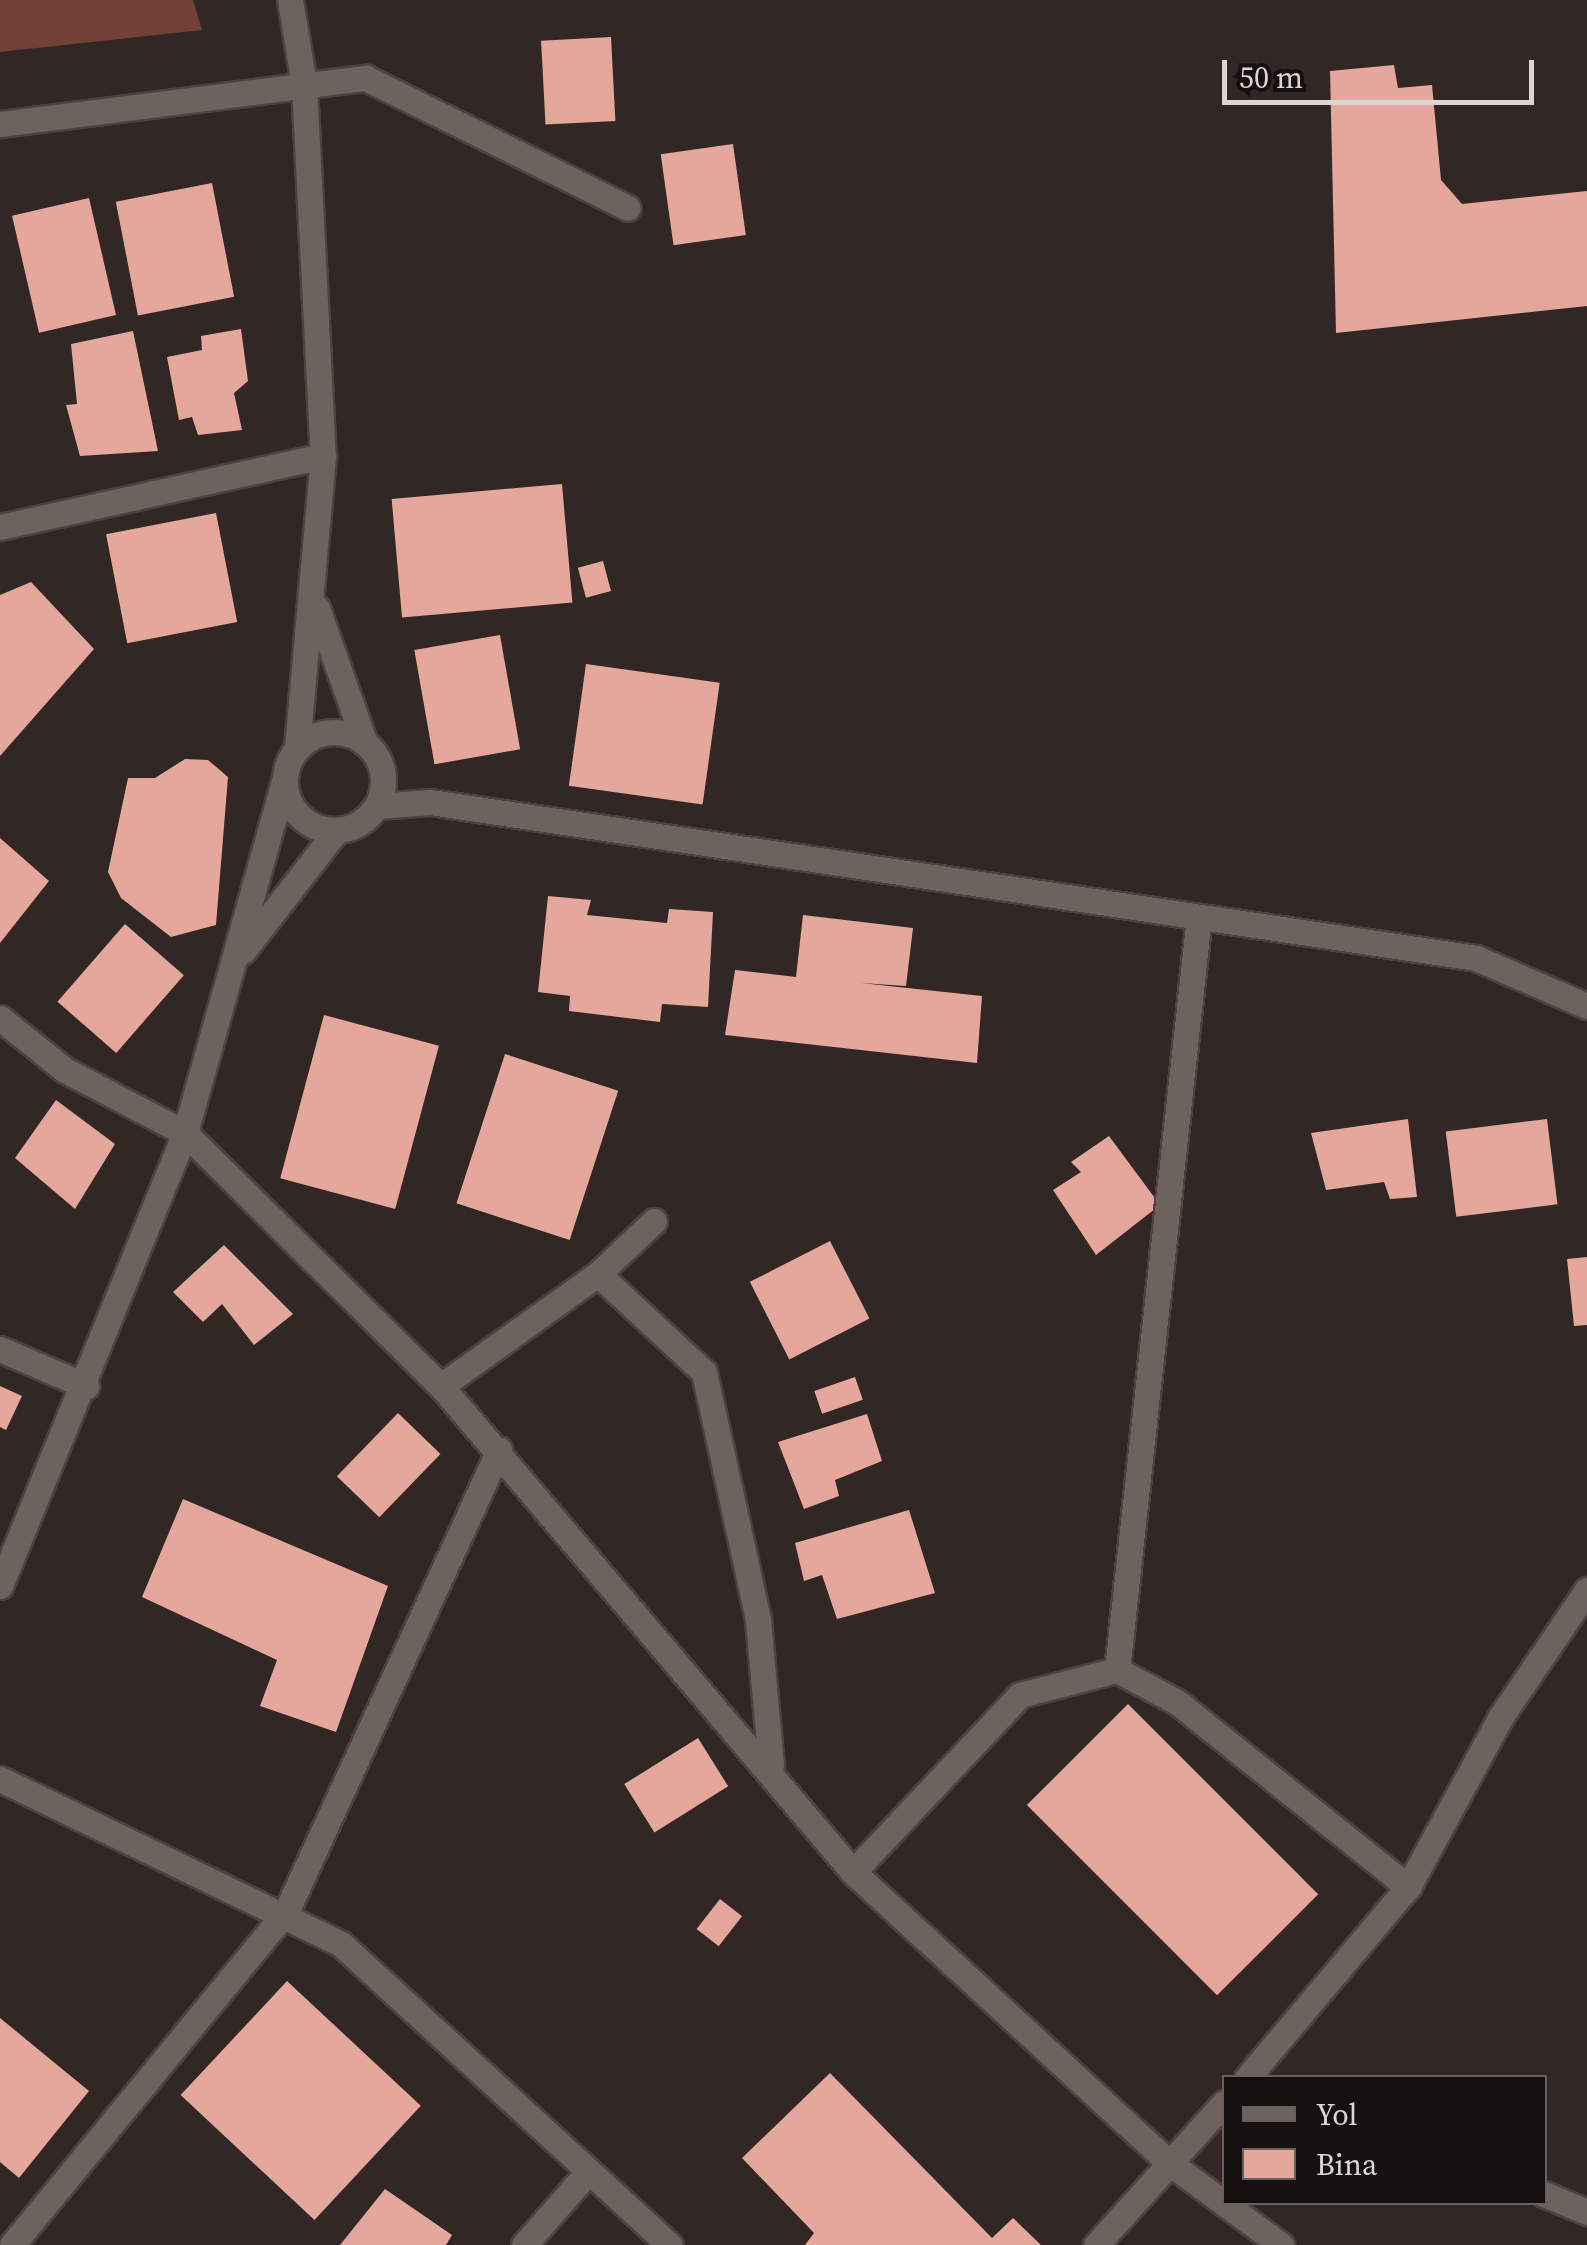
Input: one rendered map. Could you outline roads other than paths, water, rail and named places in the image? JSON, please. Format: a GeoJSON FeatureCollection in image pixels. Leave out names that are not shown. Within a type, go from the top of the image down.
{"type":"FeatureCollection","features":[{"type":"Feature","properties":{"kind":"street"},"geometry":{"type":"LineString","coordinates":[[0,1586],[86,1386],[186,1134],[284,781],[297,748],[314,599],[322,456],[304,85],[290,0]]}},
{"type":"Feature","properties":{"kind":"street"},"geometry":{"type":"LineString","coordinates":[[0,124],[366,78],[628,208]]}},
{"type":"Feature","properties":{"kind":"street"},"geometry":{"type":"LineString","coordinates":[[0,526],[322,456]]}},
{"type":"Feature","properties":{"kind":"street"},"geometry":{"type":"LineString","coordinates":[[314,599],[364,740],[383,771],[377,806]]}},
{"type":"Feature","properties":{"kind":"street"},"geometry":{"type":"LineString","coordinates":[[297,748],[328,731],[364,740]]}},
{"type":"Feature","properties":{"kind":"street"},"geometry":{"type":"LineString","coordinates":[[284,781],[298,815],[337,830]]}},
{"type":"Feature","properties":{"kind":"street"},"geometry":{"type":"LineString","coordinates":[[237,959],[337,830],[377,806],[430,802],[1476,958],[1587,1006]]}},
{"type":"Feature","properties":{"kind":"street"},"geometry":{"type":"LineString","coordinates":[[1116,1670],[1199,917]]}},
{"type":"Feature","properties":{"kind":"street"},"geometry":{"type":"LineString","coordinates":[[0,1018],[65,1070],[186,1134],[441,1386],[499,1450],[771,1765],[852,1872],[1171,2164],[1222,2202]]}},
{"type":"Feature","properties":{"kind":"street"},"geometry":{"type":"LineString","coordinates":[[441,1386],[598,1274],[654,1221]]}},
{"type":"Feature","properties":{"kind":"street"},"geometry":{"type":"LineString","coordinates":[[598,1274],[704,1372],[758,1620],[771,1765]]}},
{"type":"Feature","properties":{"kind":"street"},"geometry":{"type":"LineString","coordinates":[[0,1349],[86,1386]]}},
{"type":"Feature","properties":{"kind":"street"},"geometry":{"type":"LineString","coordinates":[[12,2245],[288,1910],[499,1450]]}},
{"type":"Feature","properties":{"kind":"street"},"geometry":{"type":"LineString","coordinates":[[1254,2075],[1408,1886],[1500,1718],[1587,1590]]}},
{"type":"Feature","properties":{"kind":"street"},"geometry":{"type":"LineString","coordinates":[[852,1872],[1020,1695],[1116,1670],[1178,1702],[1408,1886]]}},
{"type":"Feature","properties":{"kind":"street"},"geometry":{"type":"LineString","coordinates":[[0,1778],[288,1910],[341,1944],[670,2245]]}},
{"type":"Feature","properties":{"kind":"street"},"geometry":{"type":"LineString","coordinates":[[1096,2245],[1222,2105]]}},
{"type":"Feature","properties":{"kind":"street"},"geometry":{"type":"LineString","coordinates":[[524,2245],[588,2172]]}},
{"type":"Feature","properties":{"kind":"street"},"geometry":{"type":"LineString","coordinates":[[1547,2195],[1587,2212]]}},
{"type":"Feature","properties":{"kind":"street"},"geometry":{"type":"LineString","coordinates":[[1226,2205],[1280,2245]]}}]}
